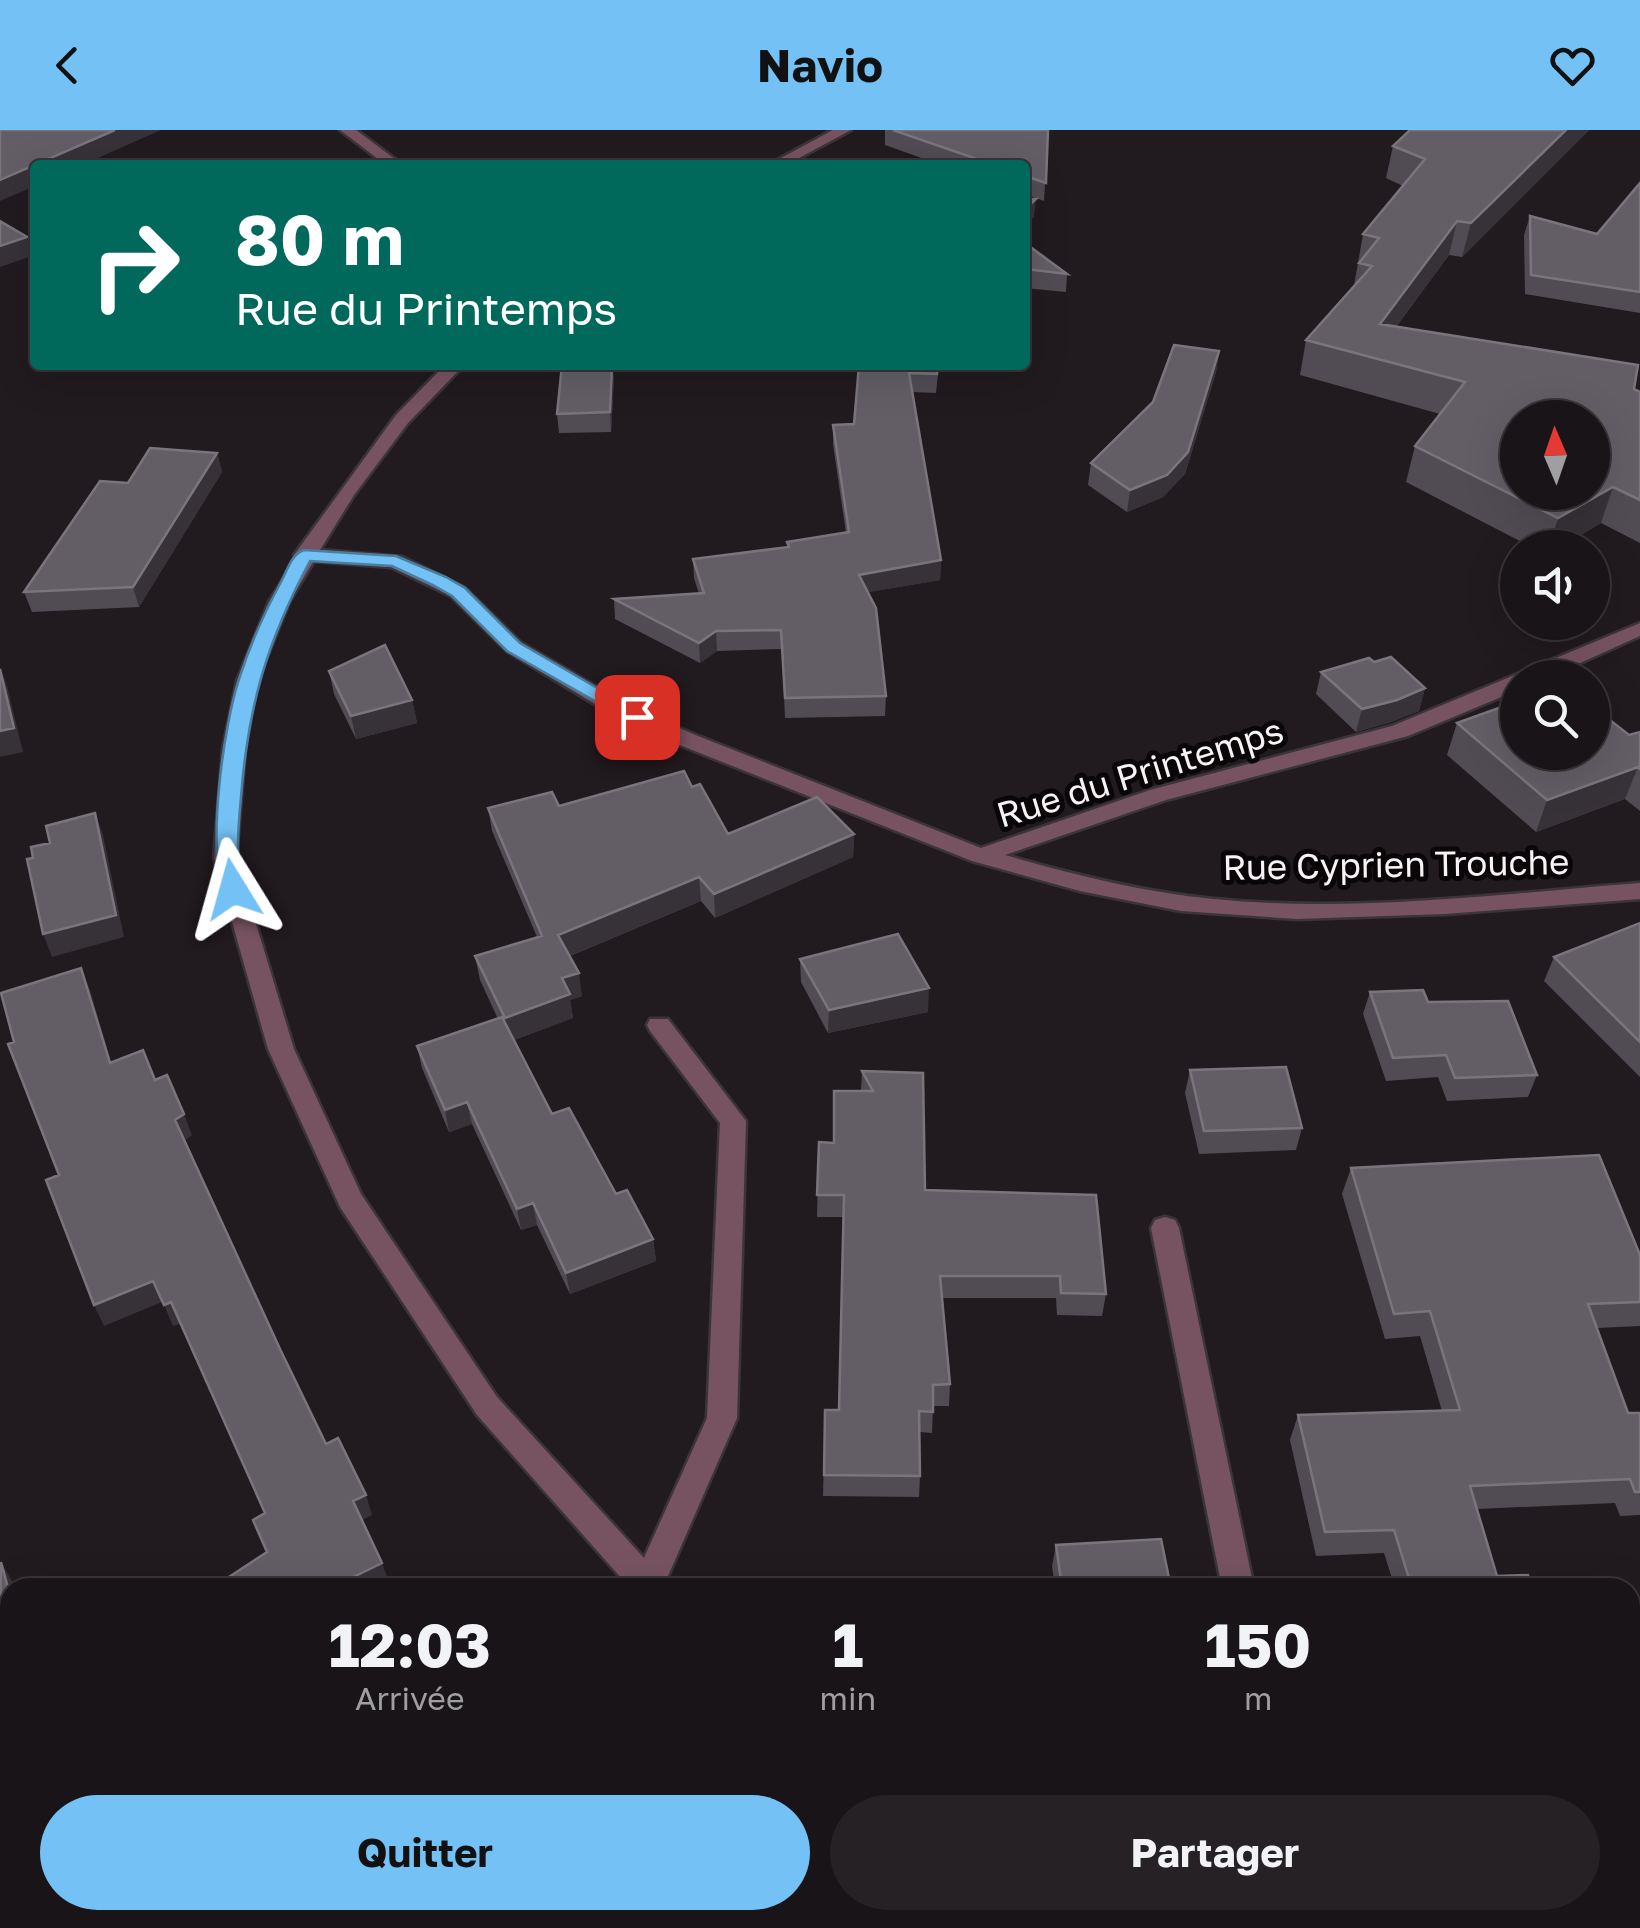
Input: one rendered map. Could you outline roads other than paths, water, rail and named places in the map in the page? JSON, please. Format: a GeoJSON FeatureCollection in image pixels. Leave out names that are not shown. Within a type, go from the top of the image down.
{"type":"FeatureCollection","features":[{"type":"Feature","properties":{"kind":"street"},"geometry":{"type":"LineString","coordinates":[[347,130],[389,160]]}},
{"type":"Feature","properties":{"kind":"street"},"geometry":{"type":"LineString","coordinates":[[784,160],[844,130]]}},
{"type":"Feature","properties":{"kind":"street"},"geometry":{"type":"LineString","coordinates":[[450,370],[402,418],[304,555],[278,602],[248,681],[234,748],[225,858],[281,1048],[350,1199],[487,1406],[641,1578]]}},
{"type":"Feature","properties":{"kind":"street","name":"Rue du Printemps"},"geometry":{"type":"LineString","coordinates":[[304,555],[396,561],[458,592],[514,647],[613,706],[685,739],[980,856],[1158,796],[1400,731],[1500,689]]}},
{"type":"Feature","properties":{"kind":"street"},"geometry":{"type":"LineString","coordinates":[[1569,660],[1640,629]]}},
{"type":"Feature","properties":{"kind":"street","name":"Rue Cyprien Trouche"},"geometry":{"type":"LineString","coordinates":[[980,856],[1102,891],[1248,910],[1470,904],[1640,892]]}},
{"type":"Feature","properties":{"kind":"street"},"geometry":{"type":"LineString","coordinates":[[653,1578],[722,1418],[733,1121],[659,1025]]}},
{"type":"Feature","properties":{"kind":"street"},"geometry":{"type":"LineString","coordinates":[[1165,1228],[1236,1578]]}}]}
